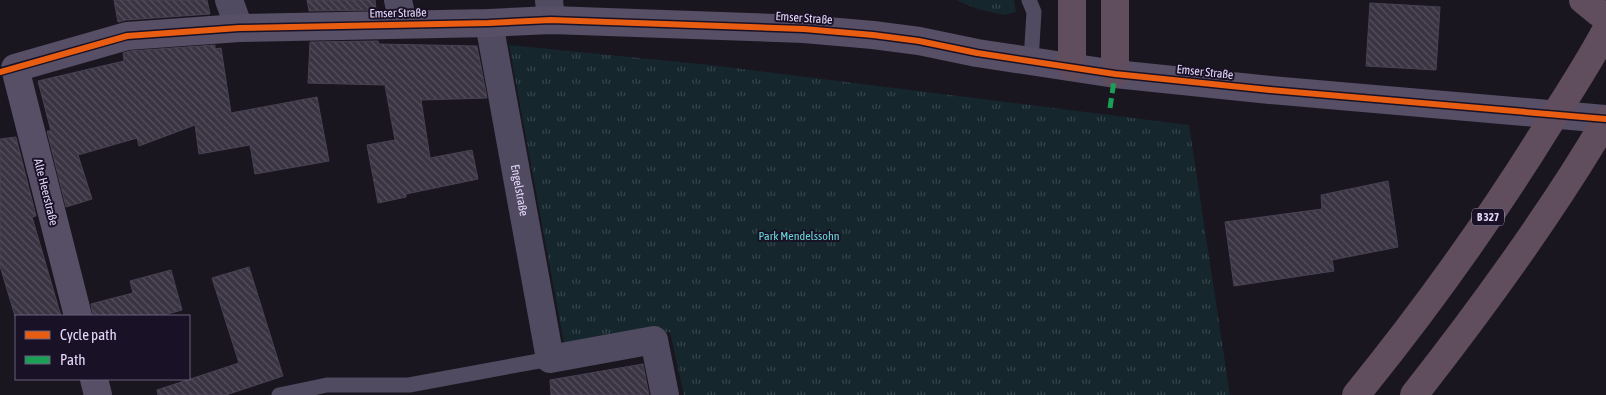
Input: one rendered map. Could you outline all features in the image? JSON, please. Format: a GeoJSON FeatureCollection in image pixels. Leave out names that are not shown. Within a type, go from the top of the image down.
{"type":"FeatureCollection","features":[{"type":"Feature","properties":{"kind":"highway"},"geometry":{"type":"LineString","coordinates":[[1072,0],[1072,67]]}},
{"type":"Feature","properties":{"kind":"highway"},"geometry":{"type":"LineString","coordinates":[[1115,0],[1115,74]]}},
{"type":"Feature","properties":{"kind":"highway"},"geometry":{"type":"LineString","coordinates":[[1583,0],[1599,13],[1606,16]]}},
{"type":"Feature","properties":{"kind":"highway","name":"B 327"},"geometry":{"type":"LineString","coordinates":[[1356,395],[1426,305],[1479,232],[1536,146],[1606,30]]}},
{"type":"Feature","properties":{"kind":"highway"},"geometry":{"type":"LineString","coordinates":[[1414,395],[1502,280],[1538,228],[1606,120]]}},
{"type":"Feature","properties":{"kind":"street"},"geometry":{"type":"LineString","coordinates":[[229,0],[238,28]]}},
{"type":"Feature","properties":{"kind":"street","name":"Emser Straße"},"geometry":{"type":"LineString","coordinates":[[7,70],[127,36],[238,28],[400,12],[489,23],[550,10],[873,34],[978,53],[1115,74],[1606,120]]}},
{"type":"Feature","properties":{"kind":"street","name":"Engelstraße"},"geometry":{"type":"LineString","coordinates":[[489,23],[550,358]]}},
{"type":"Feature","properties":{"kind":"street","name":"Alte Heerstraße"},"geometry":{"type":"LineString","coordinates":[[7,70],[78,315]]}},
{"type":"Feature","properties":{"kind":"street"},"geometry":{"type":"LineString","coordinates":[[550,358],[654,340],[666,395]]}},
{"type":"Feature","properties":{"kind":"street"},"geometry":{"type":"LineString","coordinates":[[94,380],[98,395]]}},
{"type":"Feature","properties":{"kind":"lane"},"geometry":{"type":"LineString","coordinates":[[1029,0],[1034,12],[1031,61]]}},
{"type":"Feature","properties":{"kind":"lane"},"geometry":{"type":"LineString","coordinates":[[279,395],[327,385],[409,385],[550,358]]}},
{"type":"Feature","properties":{"kind":"green space"},"geometry":{"type":"Polygon","coordinates":[[[956,0],[1014,0],[1016,12],[1003,15],[978,9],[956,0]]]}},
{"type":"Feature","properties":{"kind":"green space","name":"Park Mendelssohn"},"geometry":{"type":"Polygon","coordinates":[[[509,45],[710,65],[1189,125],[1230,395],[684,395],[670,332],[564,343],[509,45]]]}},
{"type":"Feature","properties":{"kind":"building"},"geometry":{"type":"Polygon","coordinates":[[[114,0],[207,0],[210,14],[118,22],[114,0]]]}},
{"type":"Feature","properties":{"kind":"building"},"geometry":{"type":"Polygon","coordinates":[[[307,0],[375,0],[376,10],[309,11],[307,0]]]}},
{"type":"Feature","properties":{"kind":"building"},"geometry":{"type":"Polygon","coordinates":[[[1370,3],[1440,7],[1436,70],[1366,66],[1370,3]]]}},
{"type":"Feature","properties":{"kind":"building"},"geometry":{"type":"Polygon","coordinates":[[[378,41],[379,44],[477,46],[487,98],[421,100],[430,158],[472,150],[478,179],[406,194],[406,197],[378,203],[367,145],[395,140],[385,85],[308,83],[310,42],[378,41]]]}},
{"type":"Feature","properties":{"kind":"building"},"geometry":{"type":"Polygon","coordinates":[[[215,45],[215,49],[221,48],[231,113],[317,97],[329,161],[255,174],[250,145],[199,154],[195,125],[139,146],[137,138],[78,155],[92,199],[66,207],[47,131],[51,131],[38,81],[124,61],[123,53],[130,51],[215,45]]]}},
{"type":"Feature","properties":{"kind":"building"},"geometry":{"type":"Polygon","coordinates":[[[16,137],[36,216],[32,217],[61,315],[15,316],[0,266],[0,139],[16,137]]]}},
{"type":"Feature","properties":{"kind":"building"},"geometry":{"type":"Polygon","coordinates":[[[1388,181],[1398,247],[1332,260],[1334,271],[1234,286],[1225,222],[1322,209],[1321,195],[1388,181]]]}},
{"type":"Feature","properties":{"kind":"building"},"geometry":{"type":"Polygon","coordinates":[[[249,267],[283,376],[226,395],[158,395],[157,390],[239,363],[212,278],[249,267]]]}},
{"type":"Feature","properties":{"kind":"building"},"geometry":{"type":"Polygon","coordinates":[[[171,270],[182,310],[164,315],[93,315],[91,304],[133,293],[130,281],[171,270]]]}},
{"type":"Feature","properties":{"kind":"building"},"geometry":{"type":"Polygon","coordinates":[[[643,364],[649,395],[551,395],[550,380],[643,364]]]}},
{"type":"Feature","properties":{"kind":"marked path"},"geometry":{"type":"LineString","coordinates":[[1110,108],[1115,74]]}},
{"type":"Feature","properties":{"kind":"cycle path"},"geometry":{"type":"LineString","coordinates":[[0,72],[127,36],[239,28],[551,20],[804,29],[873,35],[1115,74],[1270,90],[1606,119]]}}]}
